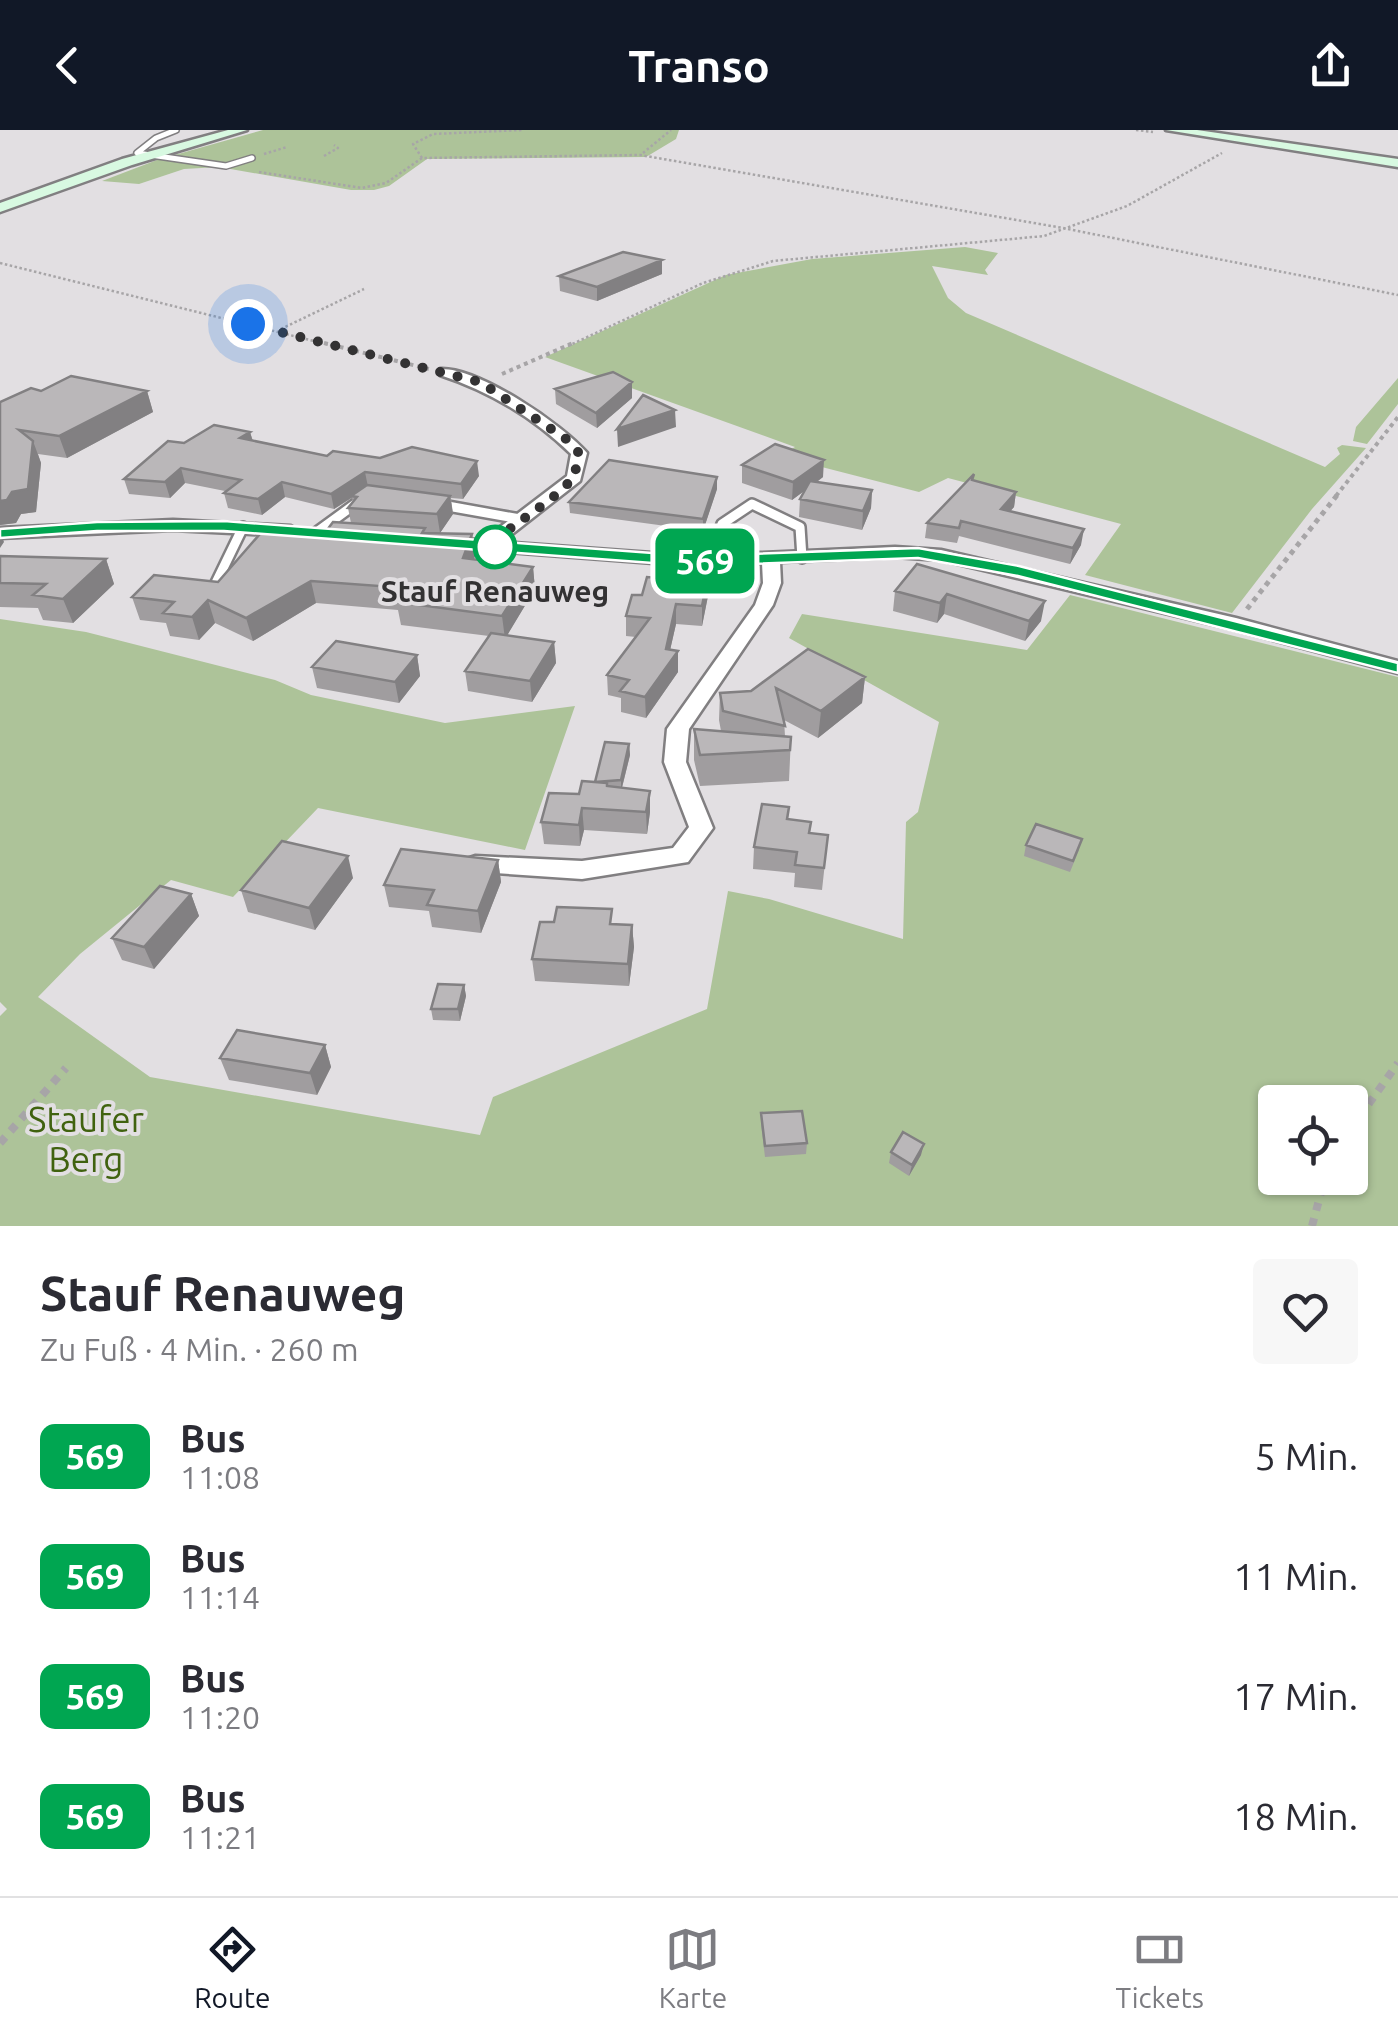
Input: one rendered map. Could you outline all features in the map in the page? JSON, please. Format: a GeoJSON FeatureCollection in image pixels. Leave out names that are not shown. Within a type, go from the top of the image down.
{"type":"FeatureCollection","features":[{"type":"Feature","properties":{"kind":"street"},"geometry":{"type":"LineString","coordinates":[[0,208],[146,156],[241,130]]}},
{"type":"Feature","properties":{"kind":"street"},"geometry":{"type":"LineString","coordinates":[[1172,130],[1398,163]]}},
{"type":"Feature","properties":{"kind":"street"},"geometry":{"type":"LineString","coordinates":[[445,372],[480,382],[565,438],[579,453],[574,478],[486,546]]}},
{"type":"Feature","properties":{"kind":"street"},"geometry":{"type":"LineString","coordinates":[[0,534],[125,526],[243,527],[351,535]]}},
{"type":"Feature","properties":{"kind":"street"},"geometry":{"type":"LineString","coordinates":[[436,542],[710,561],[895,552],[941,555],[1236,624],[1398,668]]}},
{"type":"Feature","properties":{"kind":"street"},"geometry":{"type":"LineString","coordinates":[[464,864],[582,870],[680,856],[701,828],[675,762],[678,729],[764,605],[772,583],[770,560]]}},
{"type":"Feature","properties":{"kind":"lane"},"geometry":{"type":"LineString","coordinates":[[176,130],[136,151],[146,156],[226,166],[252,158]]}},
{"type":"Feature","properties":{"kind":"lane"},"geometry":{"type":"LineString","coordinates":[[317,532],[368,495]]}},
{"type":"Feature","properties":{"kind":"lane"},"geometry":{"type":"LineString","coordinates":[[438,504],[520,519]]}},
{"type":"Feature","properties":{"kind":"lane"},"geometry":{"type":"LineString","coordinates":[[710,561],[722,524],[752,504],[800,527],[802,558]]}},
{"type":"Feature","properties":{"kind":"lane"},"geometry":{"type":"LineString","coordinates":[[212,590],[243,527]]}},
{"type":"Feature","properties":{"kind":"path"},"geometry":{"type":"LineString","coordinates":[[422,158],[413,144],[433,134],[522,130]]}},
{"type":"Feature","properties":{"kind":"path"},"geometry":{"type":"LineString","coordinates":[[640,155],[671,130]]}},
{"type":"Feature","properties":{"kind":"path"},"geometry":{"type":"LineString","coordinates":[[480,382],[702,281],[738,269],[773,261],[1001,242],[1063,228],[1126,206],[1244,140]]}},
{"type":"Feature","properties":{"kind":"path"},"geometry":{"type":"LineString","coordinates":[[324,156],[338,148],[334,144]]}},
{"type":"Feature","properties":{"kind":"path"},"geometry":{"type":"LineString","coordinates":[[252,158],[287,147]]}},
{"type":"Feature","properties":{"kind":"path"},"geometry":{"type":"LineString","coordinates":[[226,166],[362,188],[386,184],[422,158],[640,155],[1063,228],[1398,295]]}},
{"type":"Feature","properties":{"kind":"path"},"geometry":{"type":"LineString","coordinates":[[0,263],[445,372]]}},
{"type":"Feature","properties":{"kind":"path"},"geometry":{"type":"LineString","coordinates":[[278,331],[364,289]]}},
{"type":"Feature","properties":{"kind":"path"},"geometry":{"type":"LineString","coordinates":[[1236,624],[1398,417]]}},
{"type":"Feature","properties":{"kind":"path"},"geometry":{"type":"LineString","coordinates":[[1368,1105],[1398,1063]]}},
{"type":"Feature","properties":{"kind":"path"},"geometry":{"type":"LineString","coordinates":[[0,1143],[66,1068]]}},
{"type":"Feature","properties":{"kind":"path"},"geometry":{"type":"LineString","coordinates":[[1312,1226],[1320,1195]]}},
{"type":"Feature","properties":{"kind":"green space"},"geometry":{"type":"Polygon","coordinates":[[[263,130],[679,130],[676,139],[646,157],[427,159],[389,186],[374,190],[351,190],[219,167],[184,169],[139,184],[102,181],[157,160],[263,130]]]}},
{"type":"Feature","properties":{"kind":"green space"},"geometry":{"type":"Polygon","coordinates":[[[965,247],[998,253],[985,270],[988,275],[932,266],[948,298],[966,313],[1325,467],[1340,454],[1337,448],[1342,445],[1366,448],[1312,509],[1232,613],[1085,575],[1121,524],[948,478],[919,492],[779,456],[795,447],[545,357],[726,275],[812,259],[965,247]]]}},
{"type":"Feature","properties":{"kind":"green space"},"geometry":{"type":"Polygon","coordinates":[[[1398,378],[1398,404],[1367,444],[1353,441],[1356,427],[1398,378]]]}},
{"type":"Feature","properties":{"kind":"green space","name":"Staufer Berg"},"geometry":{"type":"Polygon","coordinates":[[[1070,595],[1398,677],[1398,1226],[0,1226],[0,1016],[7,1009],[0,1002],[0,619],[86,632],[275,680],[311,695],[445,723],[575,706],[525,850],[318,808],[233,897],[171,880],[80,954],[38,997],[150,1077],[480,1135],[493,1097],[707,1009],[728,891],[769,899],[903,939],[906,822],[918,812],[939,722],[789,638],[802,614],[1027,650],[1070,595]]]}},
{"type":"Feature","properties":{"kind":"building"},"geometry":{"type":"Polygon","coordinates":[[[623,252],[662,260],[597,287],[559,276],[623,252]]]}},
{"type":"Feature","properties":{"kind":"building"},"geometry":{"type":"Polygon","coordinates":[[[613,372],[632,382],[596,413],[555,389],[613,372]]]}},
{"type":"Feature","properties":{"kind":"building"},"geometry":{"type":"Polygon","coordinates":[[[71,376],[147,391],[59,436],[19,430],[33,441],[28,489],[12,492],[7,500],[0,501],[0,402],[31,388],[41,391],[71,376]]]}},
{"type":"Feature","properties":{"kind":"building"},"geometry":{"type":"Polygon","coordinates":[[[643,395],[675,410],[617,429],[643,395]]]}},
{"type":"Feature","properties":{"kind":"building"},"geometry":{"type":"Polygon","coordinates":[[[214,425],[250,432],[240,438],[327,456],[333,451],[380,458],[412,447],[477,461],[461,484],[365,472],[331,494],[282,482],[258,499],[224,493],[241,480],[181,468],[165,482],[124,479],[168,441],[184,443],[214,425]]]}},
{"type":"Feature","properties":{"kind":"building"},"geometry":{"type":"Polygon","coordinates":[[[775,444],[824,460],[793,482],[742,465],[775,444]]]}},
{"type":"Feature","properties":{"kind":"building"},"geometry":{"type":"Polygon","coordinates":[[[609,460],[717,477],[703,519],[569,502],[609,460]]]}},
{"type":"Feature","properties":{"kind":"building"},"geometry":{"type":"Polygon","coordinates":[[[974,474],[972,480],[1016,492],[1001,509],[1084,529],[1073,548],[961,521],[959,528],[927,523],[974,474]]]}},
{"type":"Feature","properties":{"kind":"building"},"geometry":{"type":"Polygon","coordinates":[[[810,481],[872,490],[863,511],[800,499],[810,481]]]}},
{"type":"Feature","properties":{"kind":"building"},"geometry":{"type":"Polygon","coordinates":[[[367,485],[450,496],[437,514],[348,508],[357,497],[351,496],[367,485]]]}},
{"type":"Feature","properties":{"kind":"building"},"geometry":{"type":"Polygon","coordinates":[[[333,522],[425,528],[422,533],[472,534],[463,558],[533,567],[502,616],[397,602],[407,588],[311,581],[246,618],[208,600],[192,617],[163,613],[174,602],[132,597],[154,575],[218,582],[266,527],[327,530],[333,522]]]}},
{"type":"Feature","properties":{"kind":"building"},"geometry":{"type":"Polygon","coordinates":[[[0,556],[106,559],[63,599],[33,595],[46,584],[0,583],[0,556]]]}},
{"type":"Feature","properties":{"kind":"building"},"geometry":{"type":"Polygon","coordinates":[[[917,564],[1045,601],[1029,621],[947,594],[940,603],[895,591],[917,564]]]}},
{"type":"Feature","properties":{"kind":"building"},"geometry":{"type":"Polygon","coordinates":[[[661,568],[709,572],[702,606],[676,604],[666,649],[678,651],[645,697],[620,691],[629,680],[607,675],[650,618],[626,616],[632,595],[642,595],[647,577],[658,578],[661,568]]]}},
{"type":"Feature","properties":{"kind":"building"},"geometry":{"type":"Polygon","coordinates":[[[491,633],[554,642],[530,681],[465,671],[491,633]]]}},
{"type":"Feature","properties":{"kind":"building"},"geometry":{"type":"Polygon","coordinates":[[[336,641],[417,655],[395,682],[312,667],[336,641]]]}},
{"type":"Feature","properties":{"kind":"building"},"geometry":{"type":"Polygon","coordinates":[[[808,649],[865,677],[821,711],[776,688],[785,726],[723,711],[720,693],[751,691],[808,649]]]}},
{"type":"Feature","properties":{"kind":"building"},"geometry":{"type":"Polygon","coordinates":[[[694,729],[791,737],[790,750],[700,755],[694,729]]]}},
{"type":"Feature","properties":{"kind":"building"},"geometry":{"type":"Polygon","coordinates":[[[605,742],[629,744],[621,780],[595,782],[605,742]]]}},
{"type":"Feature","properties":{"kind":"building"},"geometry":{"type":"Polygon","coordinates":[[[582,781],[650,791],[646,812],[582,808],[579,825],[541,822],[549,793],[579,794],[582,781]]]}},
{"type":"Feature","properties":{"kind":"building"},"geometry":{"type":"Polygon","coordinates":[[[762,804],[789,807],[787,819],[811,822],[809,833],[828,835],[824,868],[795,865],[797,852],[754,847],[762,804]]]}},
{"type":"Feature","properties":{"kind":"building"},"geometry":{"type":"Polygon","coordinates":[[[1036,824],[1082,839],[1073,861],[1026,845],[1036,824]]]}},
{"type":"Feature","properties":{"kind":"building"},"geometry":{"type":"Polygon","coordinates":[[[282,841],[348,856],[309,908],[241,890],[282,841]]]}},
{"type":"Feature","properties":{"kind":"building"},"geometry":{"type":"Polygon","coordinates":[[[401,849],[498,860],[478,911],[427,905],[434,890],[384,885],[401,849]]]}},
{"type":"Feature","properties":{"kind":"building"},"geometry":{"type":"Polygon","coordinates":[[[160,886],[191,894],[144,947],[112,938],[160,886]]]}},
{"type":"Feature","properties":{"kind":"building"},"geometry":{"type":"Polygon","coordinates":[[[557,907],[612,909],[610,924],[632,925],[628,964],[532,959],[540,922],[554,922],[557,907]]]}},
{"type":"Feature","properties":{"kind":"building"},"geometry":{"type":"Polygon","coordinates":[[[438,984],[464,985],[458,1009],[431,1009],[438,984]]]}},
{"type":"Feature","properties":{"kind":"building"},"geometry":{"type":"Polygon","coordinates":[[[237,1030],[325,1045],[310,1073],[220,1058],[237,1030]]]}},
{"type":"Feature","properties":{"kind":"building"},"geometry":{"type":"Polygon","coordinates":[[[802,1111],[807,1143],[765,1146],[761,1113],[802,1111]]]}},
{"type":"Feature","properties":{"kind":"building"},"geometry":{"type":"Polygon","coordinates":[[[903,1132],[924,1144],[912,1165],[891,1152],[903,1132]]]}},
{"type":"Feature","properties":{"kind":"bus line","name":"569"},"geometry":{"type":"LineString","coordinates":[[0,533],[97,526],[224,526],[693,561],[918,553],[1019,571],[1398,667]]}},
{"type":"Feature","properties":{"kind":"place","name":"Stauf Renauweg"},"geometry":{"type":"Point","coordinates":[495,547]}},
{"type":"Feature","properties":{"kind":"route"},"geometry":{"type":"LineString","coordinates":[[248,324],[480,382],[565,438],[579,453],[574,478],[486,546],[495,547]]}}]}
